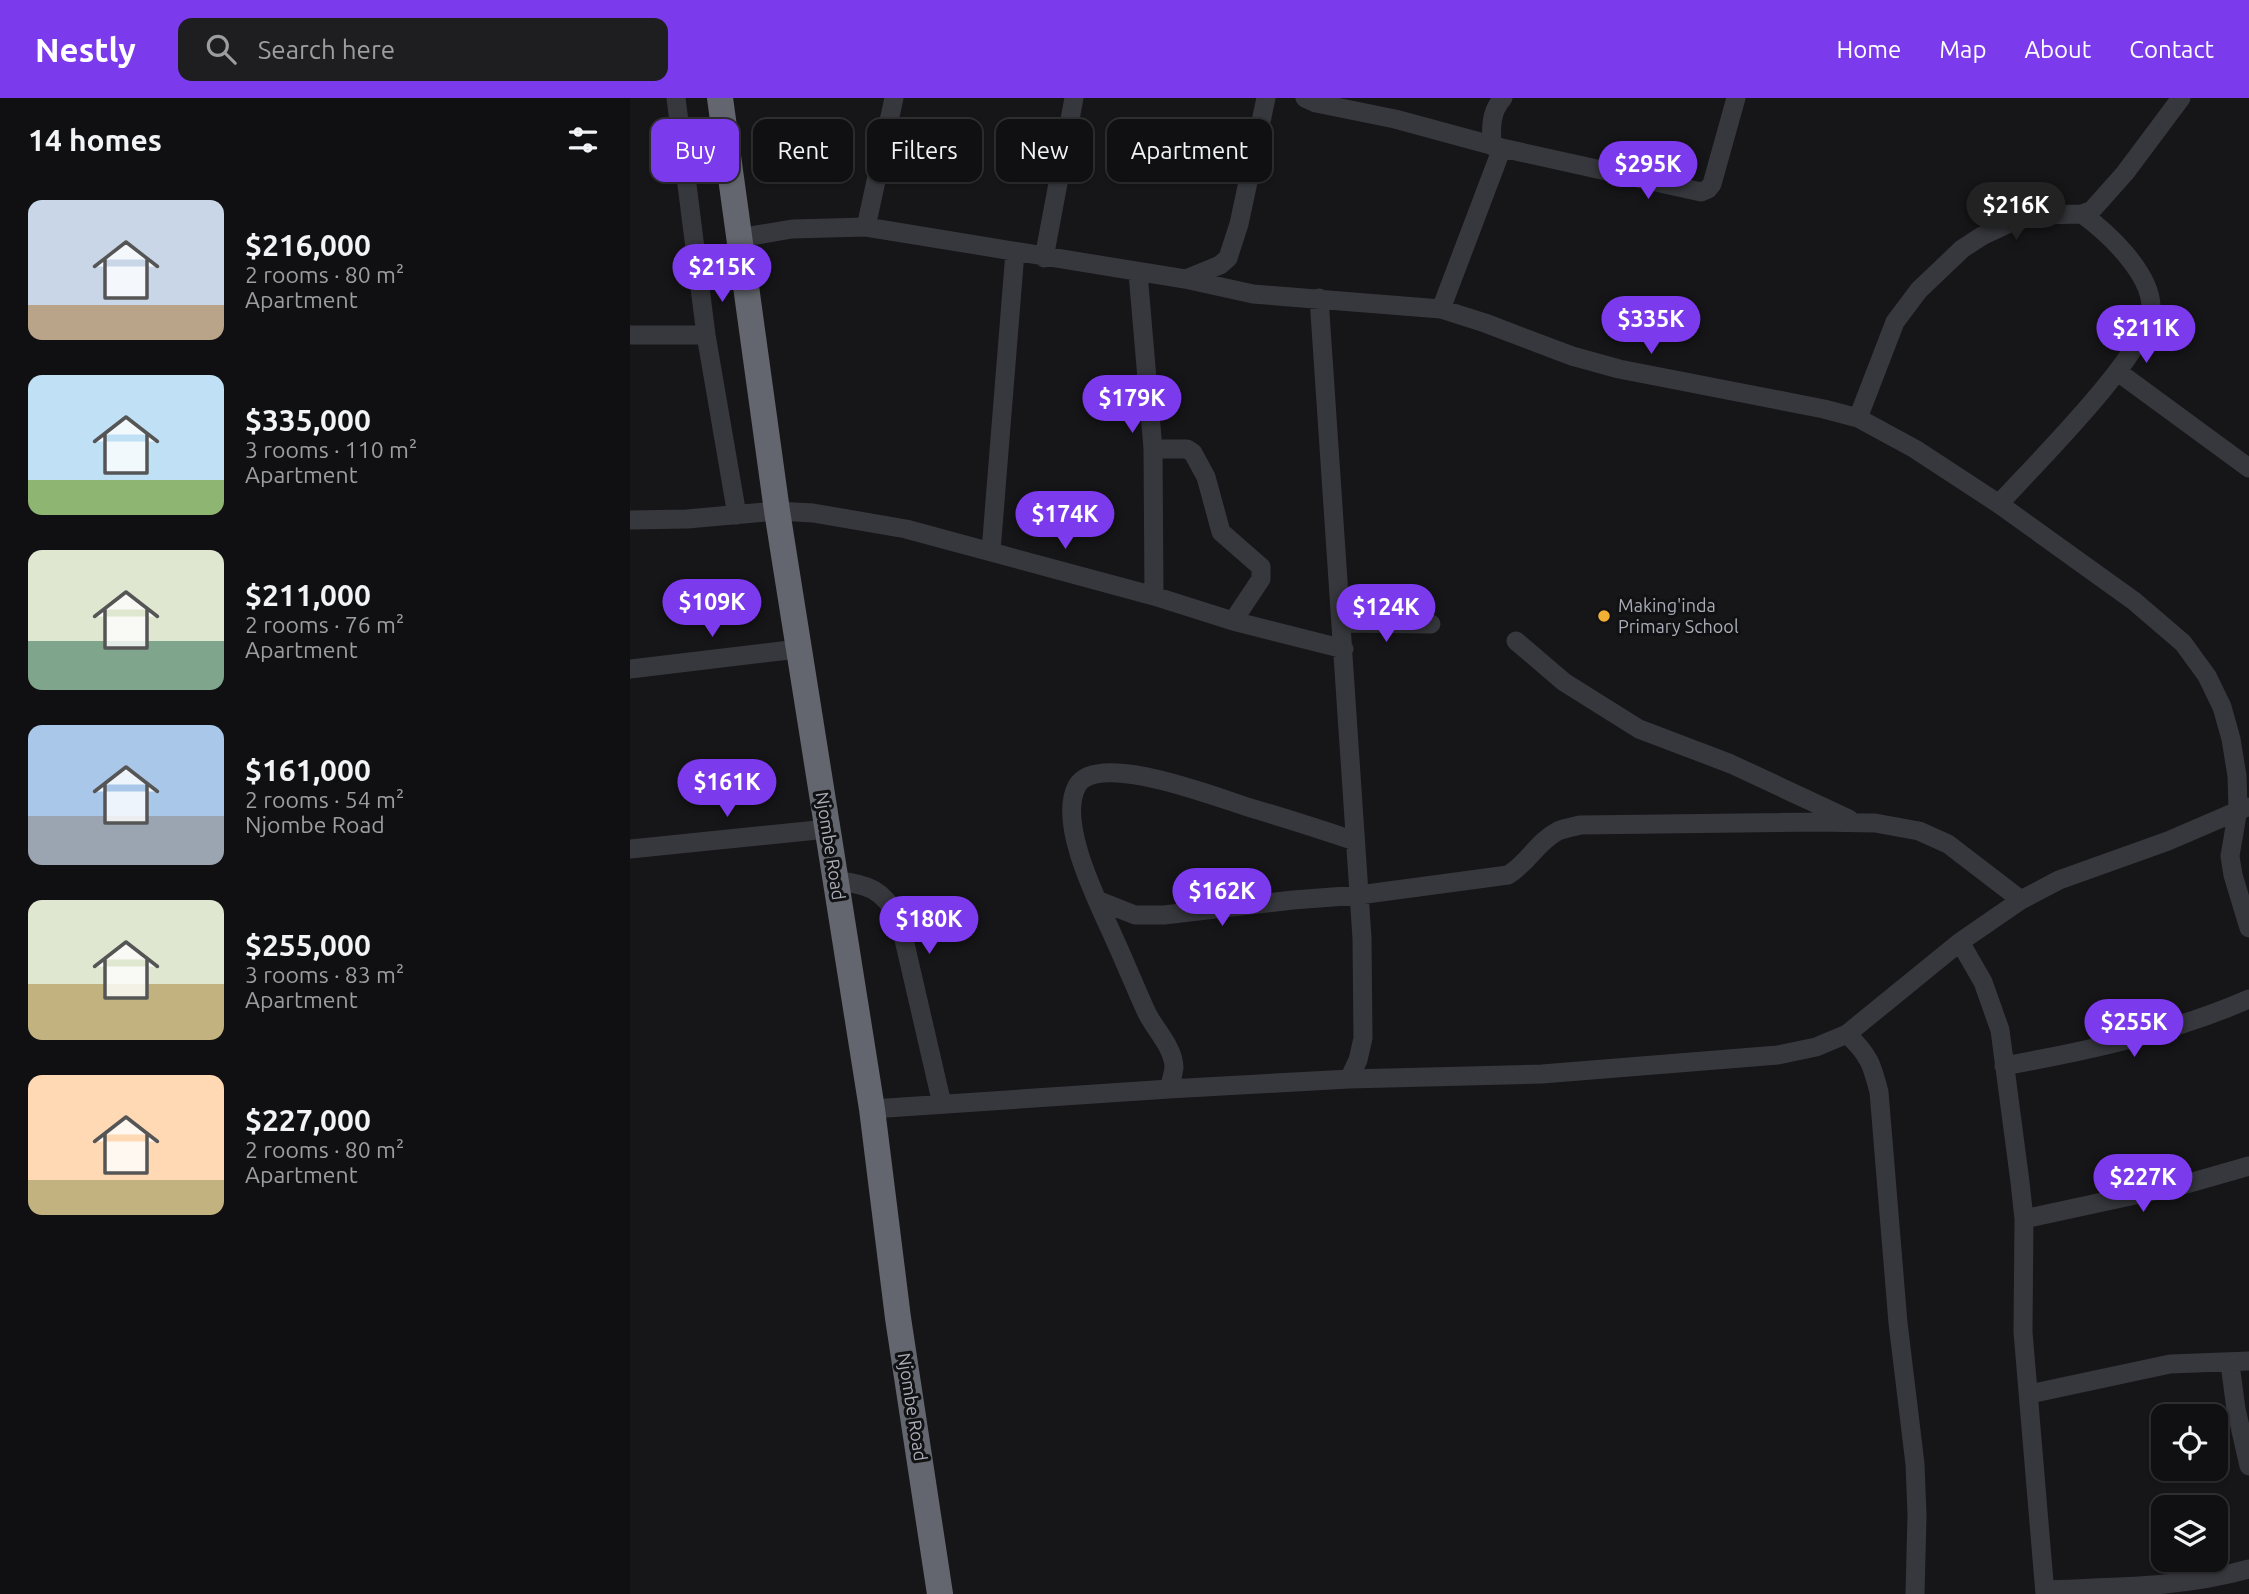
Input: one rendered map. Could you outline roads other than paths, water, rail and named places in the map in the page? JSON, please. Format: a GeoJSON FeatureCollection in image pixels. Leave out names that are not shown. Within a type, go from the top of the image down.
{"type":"FeatureCollection","features":[{"type":"Feature","properties":{"kind":"highway","name":"Njombe Road"},"geometry":{"type":"LineString","coordinates":[[720,98],[777,511],[872,1109],[898,1318],[940,1594]]}},
{"type":"Feature","properties":{"kind":"street"},"geometry":{"type":"LineString","coordinates":[[676,98],[706,335],[737,515]]}},
{"type":"Feature","properties":{"kind":"street"},"geometry":{"type":"LineString","coordinates":[[866,227],[894,98]]}},
{"type":"Feature","properties":{"kind":"street"},"geometry":{"type":"LineString","coordinates":[[1044,258],[1074,98]]}},
{"type":"Feature","properties":{"kind":"street"},"geometry":{"type":"LineString","coordinates":[[1185,279],[1220,265],[1228,258],[1239,224],[1266,98]]}},
{"type":"Feature","properties":{"kind":"street"},"geometry":{"type":"LineString","coordinates":[[1305,98],[1316,103],[1395,119],[1489,145],[1692,192],[1701,192],[1712,184],[1736,98]]}},
{"type":"Feature","properties":{"kind":"street"},"geometry":{"type":"LineString","coordinates":[[1485,98],[1489,145]]}},
{"type":"Feature","properties":{"kind":"street"},"geometry":{"type":"LineString","coordinates":[[1441,309],[1489,145],[1493,116],[1503,98]]}},
{"type":"Feature","properties":{"kind":"street"},"geometry":{"type":"LineString","coordinates":[[1857,418],[1895,322],[1919,289],[1962,249],[2012,222],[2039,215],[2082,214],[2092,210],[2106,196],[2181,98]]}},
{"type":"Feature","properties":{"kind":"street"},"geometry":{"type":"LineString","coordinates":[[1999,504],[2118,372],[2150,319],[2151,303],[2144,284],[2126,253],[2106,231],[2082,214]]}},
{"type":"Feature","properties":{"kind":"street"},"geometry":{"type":"LineString","coordinates":[[739,238],[792,229],[866,227],[1185,279],[1253,294],[1441,309],[1572,356],[1619,369],[1812,406],[1857,418],[1915,449],[1999,504],[2134,601],[2183,643],[2207,676],[2222,707],[2231,739],[2243,808],[2230,856],[2249,928]]}},
{"type":"Feature","properties":{"kind":"street"},"geometry":{"type":"LineString","coordinates":[[991,551],[1015,251]]}},
{"type":"Feature","properties":{"kind":"street"},"geometry":{"type":"LineString","coordinates":[[1138,273],[1153,449],[1154,596]]}},
{"type":"Feature","properties":{"kind":"street"},"geometry":{"type":"LineString","coordinates":[[1319,298],[1362,938],[1363,1038],[1358,1060],[1349,1079]]}},
{"type":"Feature","properties":{"kind":"street"},"geometry":{"type":"LineString","coordinates":[[630,335],[706,335]]}},
{"type":"Feature","properties":{"kind":"street"},"geometry":{"type":"LineString","coordinates":[[2118,372],[2249,468]]}},
{"type":"Feature","properties":{"kind":"street"},"geometry":{"type":"LineString","coordinates":[[1153,449],[1187,449],[1193,453],[1206,477],[1221,533],[1261,567],[1261,579],[1233,621]]}},
{"type":"Feature","properties":{"kind":"street"},"geometry":{"type":"LineString","coordinates":[[630,520],[687,519],[777,511],[813,513],[906,529],[1154,596],[1233,621],[1344,649]]}},
{"type":"Feature","properties":{"kind":"street"},"geometry":{"type":"LineString","coordinates":[[1342,623],[1431,624]]}},
{"type":"Feature","properties":{"kind":"street"},"geometry":{"type":"LineString","coordinates":[[1516,641],[1564,682],[1639,729],[1731,764],[1858,823]]}},
{"type":"Feature","properties":{"kind":"street"},"geometry":{"type":"LineString","coordinates":[[630,669],[798,649]]}},
{"type":"Feature","properties":{"kind":"street"},"geometry":{"type":"LineString","coordinates":[[1169,1088],[1174,1068],[1169,1049],[1147,1013],[1097,900],[1076,844],[1072,810],[1077,785],[1085,777],[1097,774],[1140,776],[1196,790],[1355,841]]}},
{"type":"Feature","properties":{"kind":"street"},"geometry":{"type":"LineString","coordinates":[[872,1109],[1169,1088],[1349,1079],[1542,1074],[1778,1055],[1816,1047],[1847,1034],[1960,942],[2021,900],[2059,880],[2168,841],[2243,808]]}},
{"type":"Feature","properties":{"kind":"street"},"geometry":{"type":"LineString","coordinates":[[1097,900],[1117,909],[1149,916],[1359,895],[1507,876],[1558,831],[1580,825],[1875,823],[1919,831],[1948,844],[2021,900]]}},
{"type":"Feature","properties":{"kind":"street"},"geometry":{"type":"LineString","coordinates":[[630,849],[827,829]]}},
{"type":"Feature","properties":{"kind":"street"},"geometry":{"type":"LineString","coordinates":[[835,880],[870,886],[880,892],[899,918],[942,1104]]}},
{"type":"Feature","properties":{"kind":"street"},"geometry":{"type":"LineString","coordinates":[[1960,942],[1983,982],[2000,1030],[2024,1219],[2023,1332],[2045,1592],[2177,1584],[2249,1569]]}},
{"type":"Feature","properties":{"kind":"street"},"geometry":{"type":"LineString","coordinates":[[2004,1066],[2077,1052],[2177,1027],[2249,999]]}},
{"type":"Feature","properties":{"kind":"street"},"geometry":{"type":"LineString","coordinates":[[1847,1034],[1872,1062],[1879,1092],[1898,1323],[1915,1464],[1915,1594]]}},
{"type":"Feature","properties":{"kind":"street"},"geometry":{"type":"LineString","coordinates":[[2024,1219],[2186,1184],[2249,1166]]}},
{"type":"Feature","properties":{"kind":"street"},"geometry":{"type":"LineString","coordinates":[[2030,1394],[2170,1364],[2239,1363],[2236,1409],[2249,1466]]}},
{"type":"Feature","properties":{"kind":"place","name":"Making'inda Primary School"},"geometry":{"type":"Point","coordinates":[1604,616]}}]}
